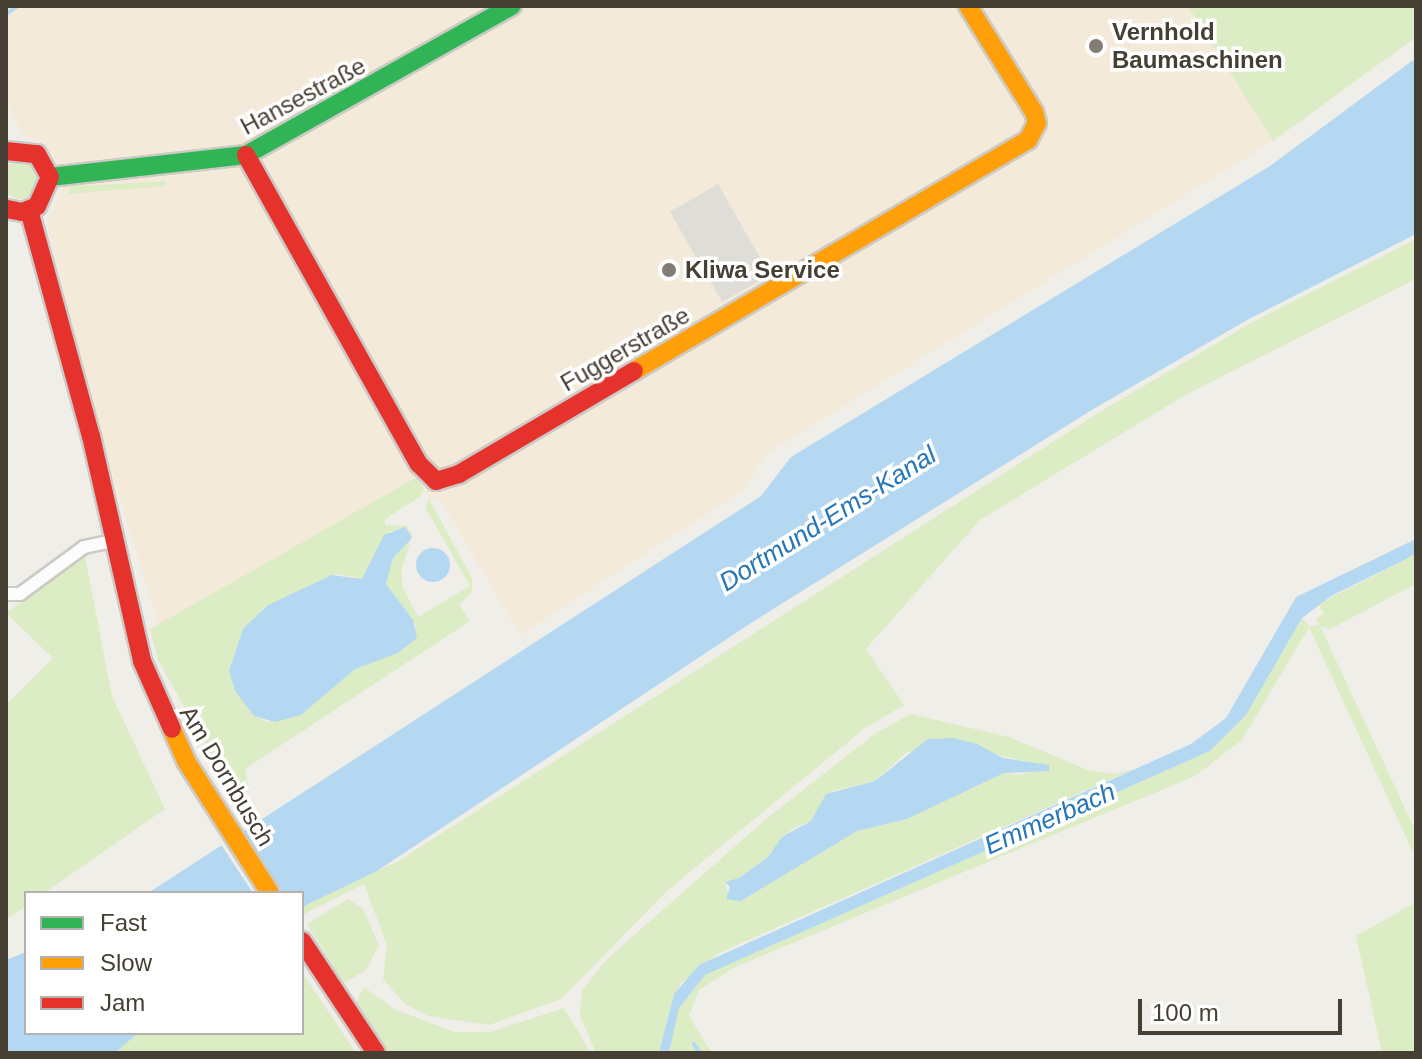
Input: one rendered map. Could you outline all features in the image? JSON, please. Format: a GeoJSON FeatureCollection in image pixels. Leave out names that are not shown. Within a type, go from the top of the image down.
{"type":"FeatureCollection","features":[{"type":"Feature","properties":{"kind":"street","name":"Hansestraße"},"geometry":{"type":"LineString","coordinates":[[50,177],[246,155],[512,6]]}},
{"type":"Feature","properties":{"kind":"street","name":"Fuggerstraße"},"geometry":{"type":"LineString","coordinates":[[246,155],[419,464],[436,481],[459,474],[1028,140],[1037,123],[1034,112],[968,6]]}},
{"type":"Feature","properties":{"kind":"street"},"geometry":{"type":"LineString","coordinates":[[6,150],[37,154],[50,177],[43,200],[29,210],[6,209]]}},
{"type":"Feature","properties":{"kind":"street","name":"Am Dornbusch"},"geometry":{"type":"LineString","coordinates":[[29,210],[91,436],[129,614],[156,699],[224,823],[269,891]]}},
{"type":"Feature","properties":{"kind":"street"},"geometry":{"type":"LineString","coordinates":[[6,594],[30,589],[84,547],[113,541]]}},
{"type":"Feature","properties":{"kind":"street"},"geometry":{"type":"LineString","coordinates":[[304,944],[376,1053]]}},
{"type":"Feature","properties":{"kind":"shaded area"},"geometry":{"type":"Polygon","coordinates":[[[6,6],[1188,6],[1273,141],[766,454],[745,489],[520,635],[439,497],[431,502],[417,477],[159,625],[100,435],[47,223],[62,188],[60,166],[44,145],[23,135],[6,100],[6,6]]]}},
{"type":"Feature","properties":{"kind":"shaded area"},"geometry":{"type":"Polygon","coordinates":[[[718,184],[770,275],[722,302],[670,212],[718,184]]]}},
{"type":"Feature","properties":{"kind":"green space"},"geometry":{"type":"Polygon","coordinates":[[[1188,6],[1416,6],[1416,37],[1273,141],[1188,6]]]}},
{"type":"Feature","properties":{"kind":"green space"},"geometry":{"type":"Polygon","coordinates":[[[21,161],[34,167],[40,180],[34,193],[21,199],[8,193],[2,180],[8,167],[21,161]]]}},
{"type":"Feature","properties":{"kind":"green space"},"geometry":{"type":"Polygon","coordinates":[[[166,181],[165,186],[69,194],[68,187],[166,181]]]}},
{"type":"Feature","properties":{"kind":"green space"},"geometry":{"type":"Polygon","coordinates":[[[1416,239],[1416,279],[1187,394],[980,520],[866,649],[904,705],[865,728],[668,890],[561,999],[489,1025],[428,1016],[405,1004],[383,979],[387,945],[364,884],[304,914],[304,906],[315,898],[397,862],[1098,413],[1251,323],[1416,239]]]}},
{"type":"Feature","properties":{"kind":"green space"},"geometry":{"type":"Polygon","coordinates":[[[417,477],[424,489],[421,496],[385,519],[385,525],[406,526],[412,535],[401,572],[403,588],[418,617],[470,586],[425,507],[429,499],[472,578],[472,592],[459,605],[470,621],[245,769],[249,790],[236,799],[158,660],[150,629],[417,477]],[[405,528],[389,531],[362,579],[337,574],[263,608],[232,685],[255,716],[268,722],[301,715],[355,669],[405,649],[416,626],[386,584],[393,558],[410,540],[405,528]]]}},
{"type":"Feature","properties":{"kind":"green space"},"geometry":{"type":"Polygon","coordinates":[[[1416,554],[1416,584],[1330,629],[1320,626],[1416,832],[1416,859],[1309,627],[1242,740],[1195,776],[735,967],[699,990],[689,1016],[712,1053],[669,1053],[679,1008],[705,975],[1210,751],[1246,715],[1302,618],[1309,626],[1319,625],[1316,619],[1324,614],[1318,604],[1416,554]]]}},
{"type":"Feature","properties":{"kind":"green space"},"geometry":{"type":"Polygon","coordinates":[[[85,557],[112,696],[165,809],[47,891],[24,891],[24,907],[6,919],[6,705],[53,658],[6,613],[85,557]]]}},
{"type":"Feature","properties":{"kind":"green space"},"geometry":{"type":"Polygon","coordinates":[[[911,714],[1009,737],[1088,770],[1115,774],[1134,769],[719,953],[680,984],[659,1053],[596,1053],[580,1016],[582,991],[606,960],[766,819],[876,733],[911,714]],[[907,752],[875,781],[833,791],[811,821],[792,829],[768,857],[739,878],[725,882],[728,893],[741,901],[857,831],[907,819],[1004,773],[1019,775],[1049,766],[991,754],[907,752]]]}},
{"type":"Feature","properties":{"kind":"green space"},"geometry":{"type":"Polygon","coordinates":[[[348,899],[363,909],[379,945],[366,970],[344,983],[307,924],[348,899]]]}},
{"type":"Feature","properties":{"kind":"green space"},"geometry":{"type":"Polygon","coordinates":[[[1416,902],[1416,1053],[1382,1053],[1356,936],[1416,902]]]}},
{"type":"Feature","properties":{"kind":"green space"},"geometry":{"type":"Polygon","coordinates":[[[304,975],[356,1053],[115,1053],[136,1035],[304,1035],[304,975]]]}},
{"type":"Feature","properties":{"kind":"green space"},"geometry":{"type":"Polygon","coordinates":[[[364,987],[394,1009],[455,1032],[490,1032],[564,1008],[591,1053],[389,1053],[356,1003],[364,987]]]}},
{"type":"Feature","properties":{"kind":"water","name":"Dortmund-Ems-Kanal"},"geometry":{"type":"Polygon","coordinates":[[[1416,58],[1416,234],[1249,319],[1095,408],[754,621],[377,871],[304,906],[304,891],[151,891],[761,496],[791,457],[1270,166],[1416,58]]]}},
{"type":"Feature","properties":{"kind":"water"},"geometry":{"type":"Polygon","coordinates":[[[405,527],[412,538],[393,558],[386,584],[413,620],[417,638],[398,653],[355,669],[301,715],[275,722],[254,716],[235,691],[229,671],[243,629],[268,605],[332,575],[362,579],[384,535],[405,527]]]}},
{"type":"Feature","properties":{"kind":"water","name":"Emmerbach"},"geometry":{"type":"Polygon","coordinates":[[[1416,539],[1416,554],[1331,596],[1302,618],[1246,715],[1210,751],[705,975],[679,1008],[669,1053],[659,1053],[674,994],[699,965],[1191,744],[1226,718],[1296,597],[1416,539]]]}},
{"type":"Feature","properties":{"kind":"water"},"geometry":{"type":"Polygon","coordinates":[[[433,548],[445,553],[450,565],[445,577],[433,582],[421,577],[416,565],[421,553],[433,548]]]}},
{"type":"Feature","properties":{"kind":"water"},"geometry":{"type":"Polygon","coordinates":[[[954,738],[977,744],[1003,758],[1049,765],[1049,771],[1004,773],[907,819],[857,831],[741,901],[726,899],[730,887],[725,882],[739,878],[768,857],[782,837],[811,821],[826,794],[875,781],[928,739],[954,738]]]}},
{"type":"Feature","properties":{"kind":"water"},"geometry":{"type":"Polygon","coordinates":[[[24,953],[24,1035],[136,1035],[115,1053],[6,1053],[6,960],[24,953]]]}},
{"type":"Feature","properties":{"kind":"pier"},"geometry":{"type":"Polygon","coordinates":[[[239,830],[280,891],[252,891],[220,843],[239,830]]]}},
{"type":"Feature","properties":{"kind":"waterway"},"geometry":{"type":"LineString","coordinates":[[6,14],[18,6]]}},
{"type":"Feature","properties":{"kind":"waterway"},"geometry":{"type":"LineString","coordinates":[[694,1044],[700,1053]]}},
{"type":"Feature","properties":{"kind":"traffic: fast"},"geometry":{"type":"LineString","coordinates":[[50,177],[246,155],[512,6]]}},
{"type":"Feature","properties":{"kind":"traffic: slow"},"geometry":{"type":"LineString","coordinates":[[634,371],[1028,140],[1037,123],[1034,112],[968,6]]}},
{"type":"Feature","properties":{"kind":"traffic: slow"},"geometry":{"type":"LineString","coordinates":[[172,729],[186,761],[269,891]]}},
{"type":"Feature","properties":{"kind":"traffic: jam"},"geometry":{"type":"LineString","coordinates":[[6,151],[37,154],[50,177],[37,206],[22,212],[6,209]]}},
{"type":"Feature","properties":{"kind":"traffic: jam"},"geometry":{"type":"LineString","coordinates":[[246,155],[419,464],[436,481],[459,474],[634,371]]}},
{"type":"Feature","properties":{"kind":"traffic: jam"},"geometry":{"type":"LineString","coordinates":[[29,210],[91,436],[142,661],[172,729]]}},
{"type":"Feature","properties":{"kind":"traffic: jam"},"geometry":{"type":"LineString","coordinates":[[304,944],[376,1053]]}},
{"type":"Feature","properties":{"kind":"place","name":"Vernhold Baumaschinen"},"geometry":{"type":"Point","coordinates":[1096,46]}},
{"type":"Feature","properties":{"kind":"place","name":"Kliwa Service"},"geometry":{"type":"Point","coordinates":[669,270]}}]}
